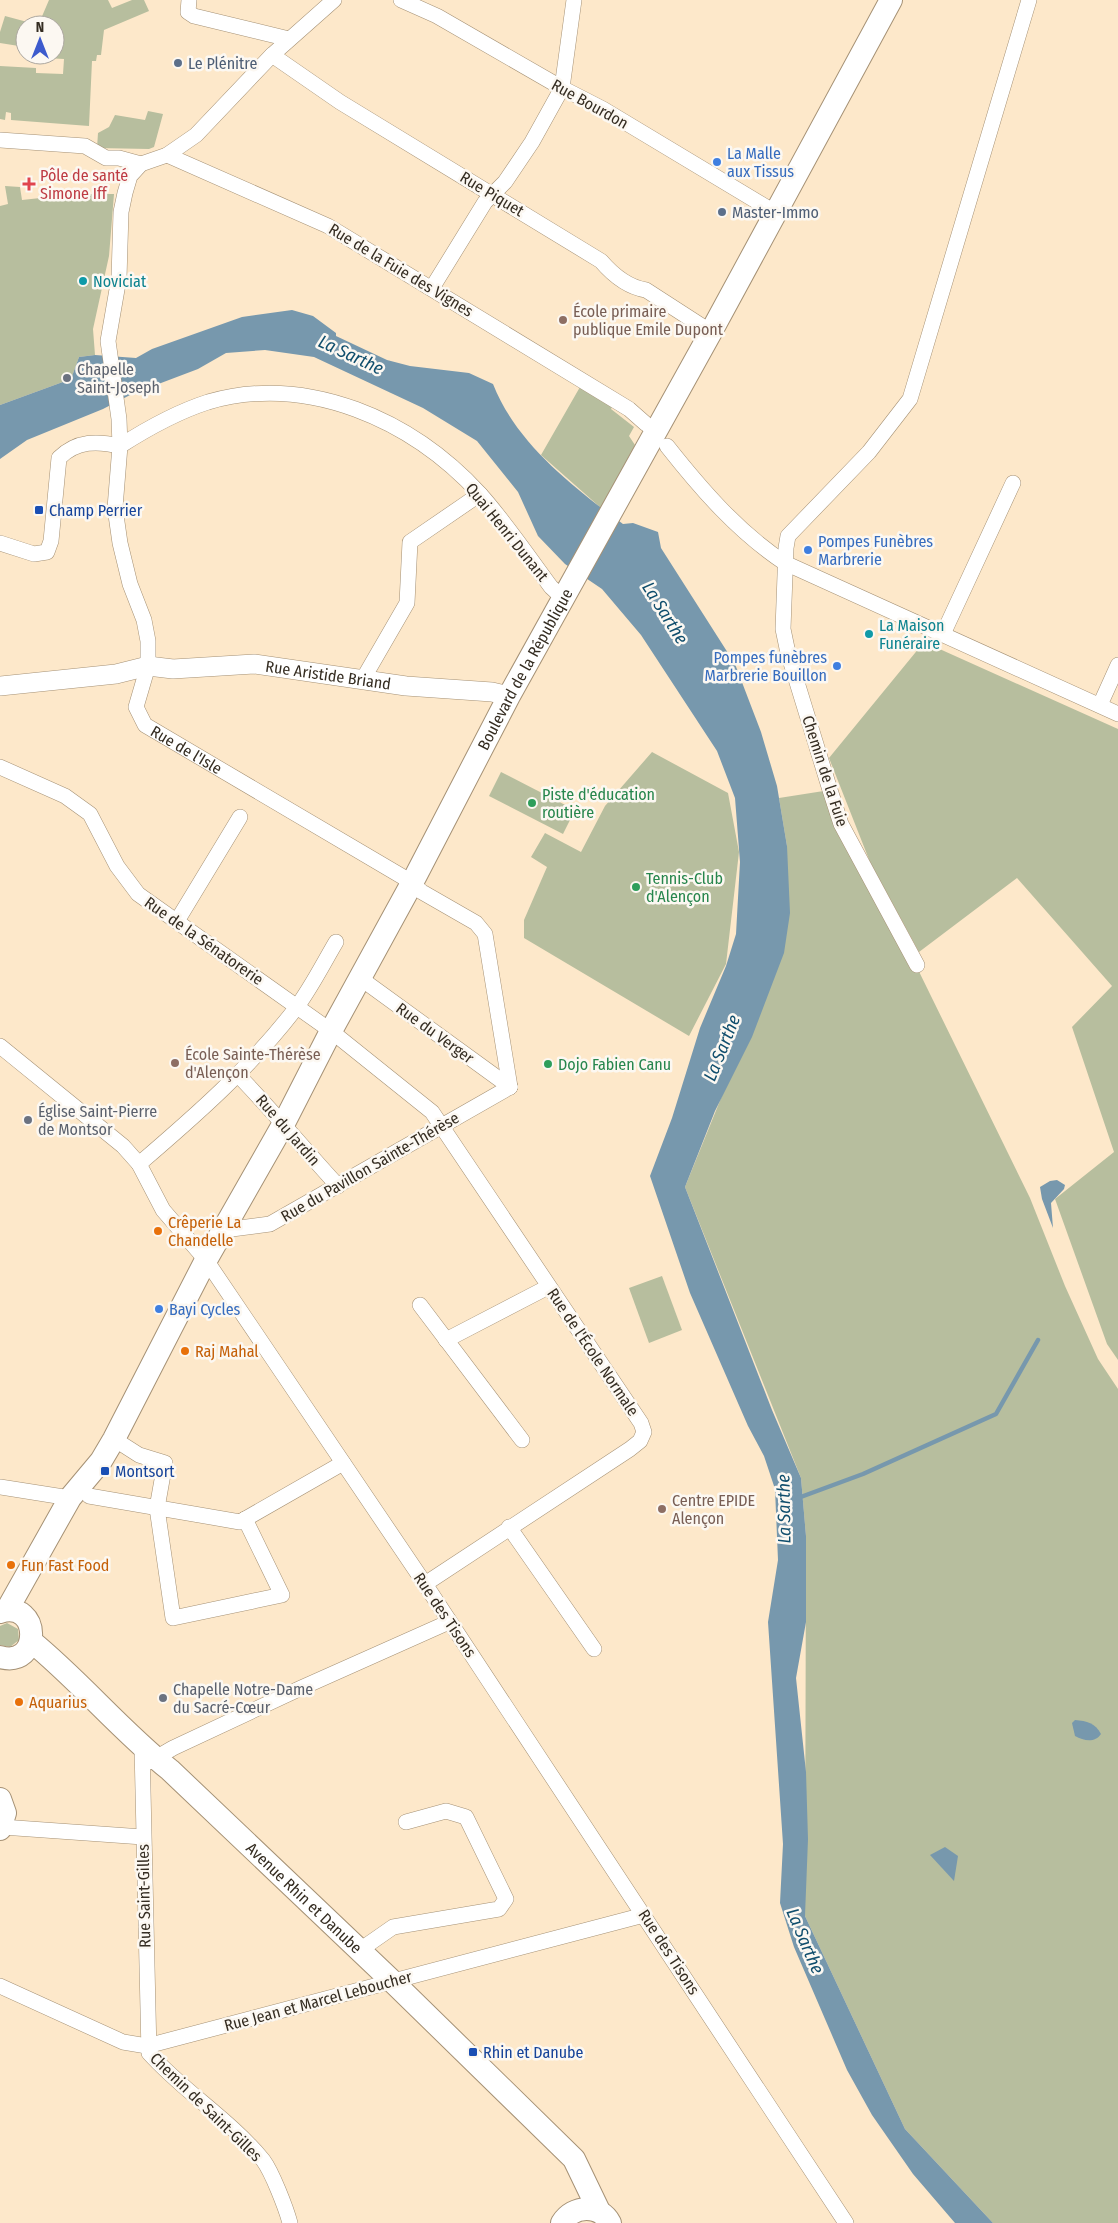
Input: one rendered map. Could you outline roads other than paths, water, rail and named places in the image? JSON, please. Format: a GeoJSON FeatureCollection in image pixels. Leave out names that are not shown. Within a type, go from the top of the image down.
{"type":"FeatureCollection","features":[{"type":"Feature","properties":{"kind":"main road"},"geometry":{"type":"LineString","coordinates":[[711,332],[891,0]]}},
{"type":"Feature","properties":{"kind":"main road","name":"Boulevard de la République"},"geometry":{"type":"LineString","coordinates":[[80,1497],[114,1438],[206,1260],[284,1123],[331,1031],[476,762],[509,696],[711,332]]}},
{"type":"Feature","properties":{"kind":"main road"},"geometry":{"type":"LineString","coordinates":[[0,1657],[14,1658],[21,1654],[31,1641],[29,1624],[6,1609],[80,1497]]}},
{"type":"Feature","properties":{"kind":"main road","name":"Avenue Rhin et Danube"},"geometry":{"type":"LineString","coordinates":[[31,1641],[51,1658],[146,1757],[360,1950],[574,2159],[605,2217]]}},
{"type":"Feature","properties":{"kind":"main road"},"geometry":{"type":"LineString","coordinates":[[0,1799],[5,1813],[1,1828]]}},
{"type":"Feature","properties":{"kind":"main road"},"geometry":{"type":"LineString","coordinates":[[566,2219],[574,2159]]}},
{"type":"Feature","properties":{"kind":"main road"},"geometry":{"type":"LineString","coordinates":[[566,2219],[586,2209],[605,2217]]}},
{"type":"Feature","properties":{"kind":"street"},"geometry":{"type":"LineString","coordinates":[[189,0],[188,12],[194,16],[289,39]]}},
{"type":"Feature","properties":{"kind":"street"},"geometry":{"type":"LineString","coordinates":[[0,140],[85,146],[106,158],[119,158],[141,164],[168,155],[196,135],[272,55],[334,0]]}},
{"type":"Feature","properties":{"kind":"street","name":"Rue Bourdon"},"geometry":{"type":"LineString","coordinates":[[402,0],[437,16],[603,110],[776,213]]}},
{"type":"Feature","properties":{"kind":"street"},"geometry":{"type":"LineString","coordinates":[[432,288],[486,202],[505,182],[532,142],[562,88],[574,0]]}},
{"type":"Feature","properties":{"kind":"street","name":"Chemin de la Fuie"},"geometry":{"type":"LineString","coordinates":[[917,965],[841,824],[832,799],[788,653],[783,629],[784,563],[788,536],[869,452],[910,399],[1029,0]]}},
{"type":"Feature","properties":{"kind":"street","name":"Rue Piquet"},"geometry":{"type":"LineString","coordinates":[[272,55],[340,102],[601,261],[612,274],[636,289],[646,290],[711,332]]}},
{"type":"Feature","properties":{"kind":"street","name":"Rue de la Fuie des Vignes"},"geometry":{"type":"LineString","coordinates":[[168,155],[328,226],[629,409],[646,424]]}},
{"type":"Feature","properties":{"kind":"street","name":"Rue de l'Isle"},"geometry":{"type":"LineString","coordinates":[[141,164],[130,176],[121,212],[118,278],[108,341],[119,419],[120,446],[115,508],[120,543],[130,584],[144,620],[148,641],[148,666],[136,707],[145,725],[476,923],[485,934],[510,1087]]}},
{"type":"Feature","properties":{"kind":"street","name":"Quai Henri Dunant"},"geometry":{"type":"LineString","coordinates":[[120,446],[156,423],[208,402],[243,395],[269,393],[320,398],[360,410],[407,433],[442,458],[480,494],[551,587],[563,598]]}},
{"type":"Feature","properties":{"kind":"street"},"geometry":{"type":"LineString","coordinates":[[0,543],[34,554],[47,552],[51,541],[59,458],[71,448],[87,443],[99,442],[120,446]]}},
{"type":"Feature","properties":{"kind":"street"},"geometry":{"type":"LineString","coordinates":[[667,446],[703,490],[755,542],[784,563],[1118,714]]}},
{"type":"Feature","properties":{"kind":"street"},"geometry":{"type":"LineString","coordinates":[[943,634],[1013,482]]}},
{"type":"Feature","properties":{"kind":"street"},"geometry":{"type":"LineString","coordinates":[[363,679],[407,603],[410,542],[480,494]]}},
{"type":"Feature","properties":{"kind":"street","name":"Rue Aristide Briand"},"geometry":{"type":"LineString","coordinates":[[148,666],[173,668],[254,664],[406,686],[492,692],[509,696]]}},
{"type":"Feature","properties":{"kind":"street"},"geometry":{"type":"LineString","coordinates":[[1100,706],[1118,665]]}},
{"type":"Feature","properties":{"kind":"street"},"geometry":{"type":"LineString","coordinates":[[0,686],[116,674],[148,666]]}},
{"type":"Feature","properties":{"kind":"street","name":"Rue de la Sénatorerie"},"geometry":{"type":"LineString","coordinates":[[0,767],[65,796],[90,814],[117,866],[138,894],[331,1031]]}},
{"type":"Feature","properties":{"kind":"street"},"geometry":{"type":"LineString","coordinates":[[177,921],[240,817]]}},
{"type":"Feature","properties":{"kind":"street"},"geometry":{"type":"LineString","coordinates":[[139,1164],[238,1075],[297,1007],[336,942]]}},
{"type":"Feature","properties":{"kind":"street","name":"Rue du Verger"},"geometry":{"type":"LineString","coordinates":[[360,978],[510,1087]]}},
{"type":"Feature","properties":{"kind":"street","name":"Rue de l'École Normale"},"geometry":{"type":"LineString","coordinates":[[331,1031],[432,1112],[631,1408],[644,1432],[640,1442],[630,1449],[425,1584]]}},
{"type":"Feature","properties":{"kind":"street","name":"Rue des Tisons"},"geometry":{"type":"LineString","coordinates":[[0,1046],[123,1146],[139,1164],[163,1210],[206,1260],[425,1584],[846,2223]]}},
{"type":"Feature","properties":{"kind":"street","name":"Rue du Jardin"},"geometry":{"type":"LineString","coordinates":[[238,1075],[284,1123],[292,1135],[338,1186]]}},
{"type":"Feature","properties":{"kind":"street","name":"Rue du Pavillon Sainte-Thérèse"},"geometry":{"type":"LineString","coordinates":[[224,1230],[270,1224],[510,1087]]}},
{"type":"Feature","properties":{"kind":"street"},"geometry":{"type":"LineString","coordinates":[[446,1340],[548,1287]]}},
{"type":"Feature","properties":{"kind":"street"},"geometry":{"type":"LineString","coordinates":[[420,1305],[522,1440]]}},
{"type":"Feature","properties":{"kind":"street"},"geometry":{"type":"LineString","coordinates":[[114,1438],[139,1455],[165,1464],[157,1508],[173,1618],[282,1596],[245,1519]]}},
{"type":"Feature","properties":{"kind":"street"},"geometry":{"type":"LineString","coordinates":[[0,1487],[157,1508],[240,1522],[344,1464]]}},
{"type":"Feature","properties":{"kind":"street"},"geometry":{"type":"LineString","coordinates":[[509,1527],[594,1649]]}},
{"type":"Feature","properties":{"kind":"street"},"geometry":{"type":"LineString","coordinates":[[146,1757],[449,1622]]}},
{"type":"Feature","properties":{"kind":"street","name":"Rue Saint-Gilles"},"geometry":{"type":"LineString","coordinates":[[146,1757],[143,1836],[147,2046]]}},
{"type":"Feature","properties":{"kind":"street"},"geometry":{"type":"LineString","coordinates":[[360,1950],[393,1927],[499,1909],[506,1899],[466,1817],[446,1811],[406,1822]]}},
{"type":"Feature","properties":{"kind":"street"},"geometry":{"type":"LineString","coordinates":[[1,1828],[143,1836]]}},
{"type":"Feature","properties":{"kind":"street","name":"Rue Jean et Marcel Leboucher"},"geometry":{"type":"LineString","coordinates":[[0,1986],[123,2042],[147,2046],[644,1915]]}},
{"type":"Feature","properties":{"kind":"street","name":"Chemin de Saint-Gilles"},"geometry":{"type":"LineString","coordinates":[[147,2046],[149,2053],[163,2070],[224,2119],[264,2162],[290,2223]]}},
{"type":"Feature","properties":{"kind":"water","name":"La Sarthe"},"geometry":{"type":"Polygon","coordinates":[[[292,310],[313,316],[336,333],[336,336],[387,360],[410,366],[469,373],[493,384],[516,426],[566,479],[623,524],[633,523],[658,532],[661,548],[735,664],[761,732],[777,786],[787,846],[790,913],[784,953],[752,1037],[715,1111],[685,1187],[772,1410],[801,1478],[806,1536],[806,1622],[796,1678],[806,1772],[808,1839],[805,1916],[905,2129],[993,2223],[955,2223],[913,2174],[872,2115],[847,2070],[794,1947],[780,1903],[783,1844],[768,1622],[778,1560],[775,1489],[764,1456],[748,1426],[690,1293],[650,1176],[672,1118],[700,1028],[726,966],[736,934],[740,862],[735,798],[717,751],[641,635],[602,589],[565,564],[538,536],[518,492],[477,441],[423,408],[314,357],[265,350],[226,353],[198,369],[132,394],[103,409],[27,440],[0,459],[0,405],[71,379],[79,357],[95,355],[136,358],[152,349],[242,317],[292,310]]]}},
{"type":"Feature","properties":{"kind":"water"},"geometry":{"type":"Polygon","coordinates":[[[1057,1180],[1065,1185],[1064,1189],[1051,1203],[1053,1228],[1042,1199],[1040,1187],[1050,1181],[1057,1180]]]}},
{"type":"Feature","properties":{"kind":"water"},"geometry":{"type":"Polygon","coordinates":[[[1075,1720],[1090,1723],[1101,1734],[1093,1740],[1075,1736],[1072,1723],[1075,1720]]]}},
{"type":"Feature","properties":{"kind":"water"},"geometry":{"type":"Polygon","coordinates":[[[945,1847],[958,1856],[954,1881],[930,1855],[945,1847]]]}},
{"type":"Feature","properties":{"kind":"waterway","name":"La Sarthe"},"geometry":{"type":"LineString","coordinates":[[798,1498],[863,1474],[996,1414],[1038,1340]]}},
{"type":"Feature","properties":{"kind":"place","name":"Le Plénitre"},"geometry":{"type":"Point","coordinates":[178,63]}},
{"type":"Feature","properties":{"kind":"place","name":"La Malle aux Tissus"},"geometry":{"type":"Point","coordinates":[717,162]}},
{"type":"Feature","properties":{"kind":"place","name":"Pôle de santé Simone Iff"},"geometry":{"type":"Point","coordinates":[29,184]}},
{"type":"Feature","properties":{"kind":"place","name":"Master-Immo"},"geometry":{"type":"Point","coordinates":[722,212]}},
{"type":"Feature","properties":{"kind":"place","name":"Noviciat"},"geometry":{"type":"Point","coordinates":[83,281]}},
{"type":"Feature","properties":{"kind":"place","name":"École primaire publique Emile Dupont"},"geometry":{"type":"Point","coordinates":[563,320]}},
{"type":"Feature","properties":{"kind":"place","name":"Chapelle Saint-Joseph"},"geometry":{"type":"Point","coordinates":[67,378]}},
{"type":"Feature","properties":{"kind":"place","name":"Champ Perrier"},"geometry":{"type":"Point","coordinates":[39,510]}},
{"type":"Feature","properties":{"kind":"place","name":"Pompes Funèbres Marbrerie"},"geometry":{"type":"Point","coordinates":[808,550]}},
{"type":"Feature","properties":{"kind":"place","name":"La Maison Funéraire"},"geometry":{"type":"Point","coordinates":[869,634]}},
{"type":"Feature","properties":{"kind":"place","name":"Pompes funèbres Marbrerie Bouillon"},"geometry":{"type":"Point","coordinates":[837,666]}},
{"type":"Feature","properties":{"kind":"place","name":"Piste d'éducation routière"},"geometry":{"type":"Point","coordinates":[532,803]}},
{"type":"Feature","properties":{"kind":"place","name":"Tennis-Club d'Alençon"},"geometry":{"type":"Point","coordinates":[636,887]}},
{"type":"Feature","properties":{"kind":"place","name":"École Sainte-Thérèse d'Alençon"},"geometry":{"type":"Point","coordinates":[175,1063]}},
{"type":"Feature","properties":{"kind":"place","name":"Dojo Fabien Canu"},"geometry":{"type":"Point","coordinates":[548,1064]}},
{"type":"Feature","properties":{"kind":"place","name":"Église Saint-Pierre de Montsor"},"geometry":{"type":"Point","coordinates":[28,1120]}},
{"type":"Feature","properties":{"kind":"place","name":"Crêperie La Chandelle"},"geometry":{"type":"Point","coordinates":[158,1231]}},
{"type":"Feature","properties":{"kind":"place","name":"Bayi Cycles"},"geometry":{"type":"Point","coordinates":[159,1309]}},
{"type":"Feature","properties":{"kind":"place","name":"Raj Mahal"},"geometry":{"type":"Point","coordinates":[185,1351]}},
{"type":"Feature","properties":{"kind":"place","name":"Montsort"},"geometry":{"type":"Point","coordinates":[105,1471]}},
{"type":"Feature","properties":{"kind":"place","name":"Centre EPIDE Alençon"},"geometry":{"type":"Point","coordinates":[662,1509]}},
{"type":"Feature","properties":{"kind":"place","name":"Fun Fast Food"},"geometry":{"type":"Point","coordinates":[11,1565]}},
{"type":"Feature","properties":{"kind":"place","name":"Chapelle Notre-Dame du Sacré-Cœur"},"geometry":{"type":"Point","coordinates":[163,1698]}},
{"type":"Feature","properties":{"kind":"place","name":"Aquarius"},"geometry":{"type":"Point","coordinates":[19,1702]}},
{"type":"Feature","properties":{"kind":"place","name":"Rhin et Danube"},"geometry":{"type":"Point","coordinates":[473,2052]}}]}
